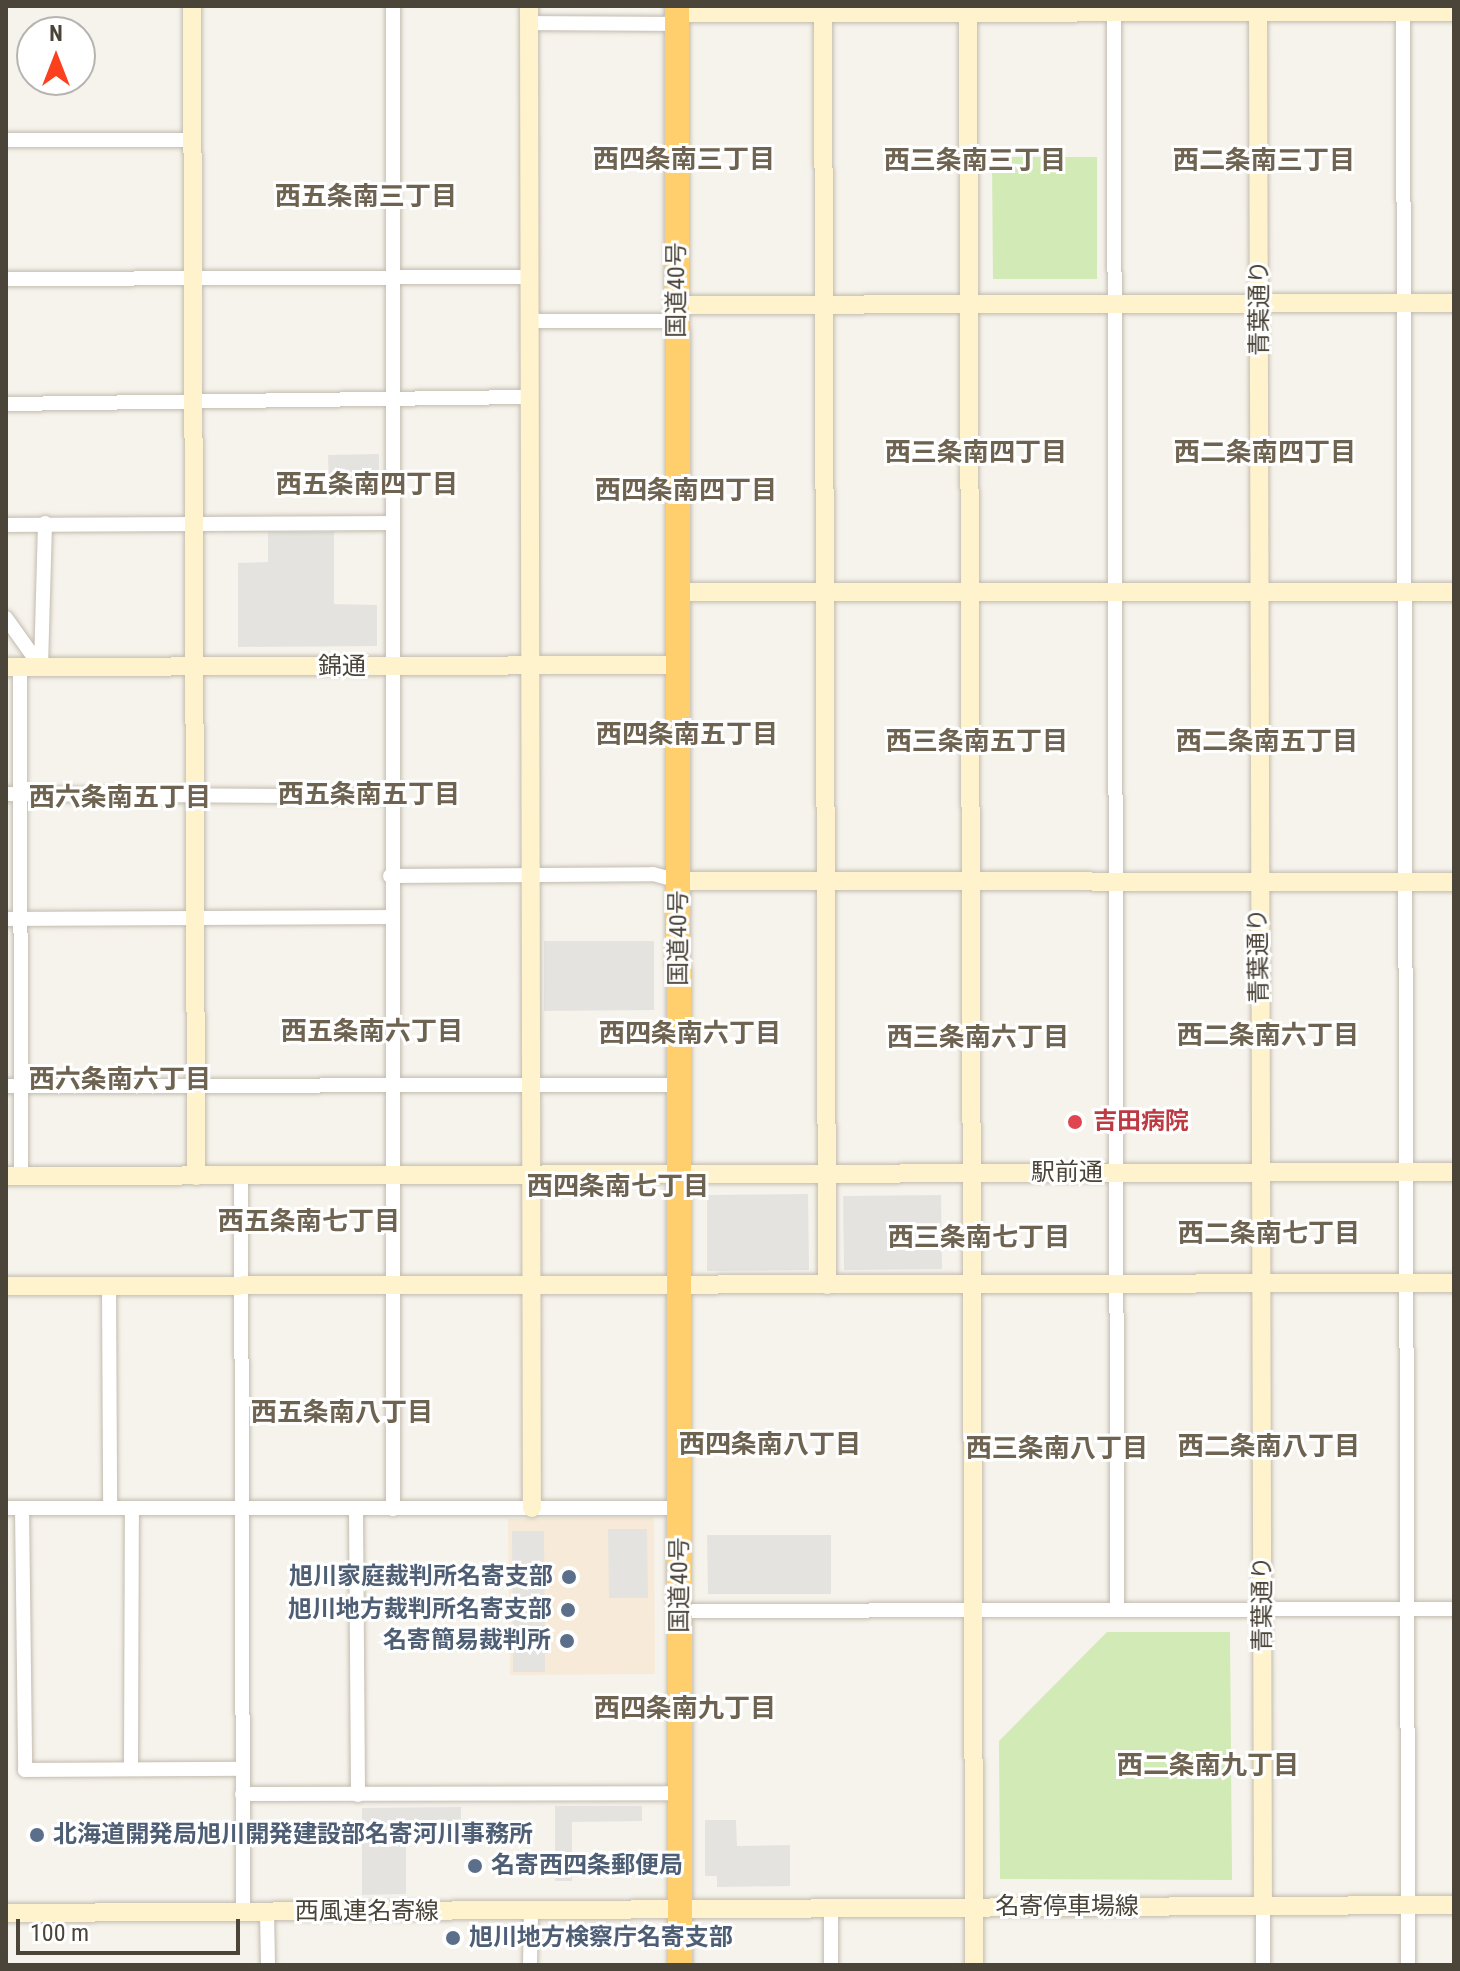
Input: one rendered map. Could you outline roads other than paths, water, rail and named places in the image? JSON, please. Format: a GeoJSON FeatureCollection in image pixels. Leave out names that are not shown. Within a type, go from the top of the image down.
{"type":"FeatureCollection","features":[{"type":"Feature","properties":{"kind":"highway","name":"国道40号"},"geometry":{"type":"LineString","coordinates":[[677,14],[680,1965]]}},
{"type":"Feature","properties":{"kind":"street"},"geometry":{"type":"LineString","coordinates":[[192,6],[196,1176]]}},
{"type":"Feature","properties":{"kind":"street"},"geometry":{"type":"LineString","coordinates":[[393,6],[390,667],[393,1509]]}},
{"type":"Feature","properties":{"kind":"street"},"geometry":{"type":"LineString","coordinates":[[532,1508],[529,15],[823,9],[1403,9],[1454,12]]}},
{"type":"Feature","properties":{"kind":"street"},"geometry":{"type":"LineString","coordinates":[[823,9],[827,1285]]}},
{"type":"Feature","properties":{"kind":"street","name":"青葉通り"},"geometry":{"type":"LineString","coordinates":[[1258,9],[1263,1906]]}},
{"type":"Feature","properties":{"kind":"street"},"geometry":{"type":"LineString","coordinates":[[1403,9],[1408,1965]]}},
{"type":"Feature","properties":{"kind":"street"},"geometry":{"type":"LineString","coordinates":[[968,10],[974,1965]]}},
{"type":"Feature","properties":{"kind":"street"},"geometry":{"type":"LineString","coordinates":[[1114,10],[1117,1609]]}},
{"type":"Feature","properties":{"kind":"street"},"geometry":{"type":"LineString","coordinates":[[6,140],[194,140]]}},
{"type":"Feature","properties":{"kind":"street"},"geometry":{"type":"LineString","coordinates":[[6,279],[193,281],[529,277]]}},
{"type":"Feature","properties":{"kind":"street"},"geometry":{"type":"LineString","coordinates":[[530,321],[825,305],[1454,303]]}},
{"type":"Feature","properties":{"kind":"street"},"geometry":{"type":"LineString","coordinates":[[6,404],[529,397]]}},
{"type":"Feature","properties":{"kind":"street"},"geometry":{"type":"LineString","coordinates":[[41,667],[45,523]]}},
{"type":"Feature","properties":{"kind":"street"},"geometry":{"type":"LineString","coordinates":[[6,525],[391,523]]}},
{"type":"Feature","properties":{"kind":"street"},"geometry":{"type":"LineString","coordinates":[[678,592],[1454,592]]}},
{"type":"Feature","properties":{"kind":"street"},"geometry":{"type":"LineString","coordinates":[[6,618],[41,667]]}},
{"type":"Feature","properties":{"kind":"street","name":"錦通"},"geometry":{"type":"LineString","coordinates":[[13,667],[678,665]]}},
{"type":"Feature","properties":{"kind":"street"},"geometry":{"type":"LineString","coordinates":[[13,667],[14,1176]]}},
{"type":"Feature","properties":{"kind":"street"},"geometry":{"type":"LineString","coordinates":[[13,794],[390,797]]}},
{"type":"Feature","properties":{"kind":"street"},"geometry":{"type":"LineString","coordinates":[[390,876],[653,874],[679,881],[1454,882]]}},
{"type":"Feature","properties":{"kind":"street"},"geometry":{"type":"LineString","coordinates":[[13,919],[391,917]]}},
{"type":"Feature","properties":{"kind":"street"},"geometry":{"type":"LineString","coordinates":[[14,1086],[679,1085]]}},
{"type":"Feature","properties":{"kind":"street","name":"駅前通"},"geometry":{"type":"LineString","coordinates":[[14,1176],[1454,1172]]}},
{"type":"Feature","properties":{"kind":"street"},"geometry":{"type":"LineString","coordinates":[[241,1176],[243,1913]]}},
{"type":"Feature","properties":{"kind":"street"},"geometry":{"type":"LineString","coordinates":[[6,1286],[1454,1283]]}},
{"type":"Feature","properties":{"kind":"street"},"geometry":{"type":"LineString","coordinates":[[109,1287],[110,1508]]}},
{"type":"Feature","properties":{"kind":"street"},"geometry":{"type":"LineString","coordinates":[[6,1508],[679,1508]]}},
{"type":"Feature","properties":{"kind":"street"},"geometry":{"type":"LineString","coordinates":[[22,1508],[25,1770],[242,1769]]}},
{"type":"Feature","properties":{"kind":"street"},"geometry":{"type":"LineString","coordinates":[[131,1768],[132,1508]]}},
{"type":"Feature","properties":{"kind":"street"},"geometry":{"type":"LineString","coordinates":[[356,1509],[358,1795]]}},
{"type":"Feature","properties":{"kind":"street"},"geometry":{"type":"LineString","coordinates":[[680,1611],[1454,1609]]}},
{"type":"Feature","properties":{"kind":"street"},"geometry":{"type":"LineString","coordinates":[[242,1794],[680,1793]]}},
{"type":"Feature","properties":{"kind":"street","name":"名寄停車場線"},"geometry":{"type":"LineString","coordinates":[[680,1911],[1454,1905]]}},
{"type":"Feature","properties":{"kind":"street"},"geometry":{"type":"LineString","coordinates":[[1263,1906],[1263,1965]]}},
{"type":"Feature","properties":{"kind":"street"},"geometry":{"type":"LineString","coordinates":[[831,1908],[831,1965]]}},
{"type":"Feature","properties":{"kind":"street","name":"西風連名寄線"},"geometry":{"type":"LineString","coordinates":[[6,1913],[680,1911]]}},
{"type":"Feature","properties":{"kind":"street"},"geometry":{"type":"LineString","coordinates":[[267,1912],[268,1965]]}},
{"type":"Feature","properties":{"kind":"street"},"geometry":{"type":"LineString","coordinates":[[530,1965],[531,1912]]}},
{"type":"Feature","properties":{"kind":"place","name":"吉田病院"},"geometry":{"type":"Point","coordinates":[1075,1122]}},
{"type":"Feature","properties":{"kind":"place","name":"旭川家庭裁判所名寄支部"},"geometry":{"type":"Point","coordinates":[569,1577]}},
{"type":"Feature","properties":{"kind":"place","name":"旭川地方裁判所名寄支部"},"geometry":{"type":"Point","coordinates":[568,1610]}},
{"type":"Feature","properties":{"kind":"place","name":"名寄簡易裁判所"},"geometry":{"type":"Point","coordinates":[567,1641]}},
{"type":"Feature","properties":{"kind":"place","name":"北海道開発局旭川開発建設部名寄河川事務所"},"geometry":{"type":"Point","coordinates":[37,1835]}},
{"type":"Feature","properties":{"kind":"place","name":"名寄西四条郵便局"},"geometry":{"type":"Point","coordinates":[475,1866]}},
{"type":"Feature","properties":{"kind":"place","name":"旭川地方検察庁名寄支部"},"geometry":{"type":"Point","coordinates":[453,1938]}},
{"type":"Feature","properties":{"kind":"district","name":"西四条南三丁目"},"geometry":{"type":"Point","coordinates":[684,160]}},
{"type":"Feature","properties":{"kind":"district","name":"西三条南三丁目"},"geometry":{"type":"Point","coordinates":[975,161]}},
{"type":"Feature","properties":{"kind":"district","name":"西二条南三丁目"},"geometry":{"type":"Point","coordinates":[1264,161]}},
{"type":"Feature","properties":{"kind":"district","name":"西五条南三丁目"},"geometry":{"type":"Point","coordinates":[366,197]}},
{"type":"Feature","properties":{"kind":"district","name":"西三条南四丁目"},"geometry":{"type":"Point","coordinates":[976,453]}},
{"type":"Feature","properties":{"kind":"district","name":"西二条南四丁目"},"geometry":{"type":"Point","coordinates":[1265,453]}},
{"type":"Feature","properties":{"kind":"district","name":"西五条南四丁目"},"geometry":{"type":"Point","coordinates":[367,485]}},
{"type":"Feature","properties":{"kind":"district","name":"西四条南四丁目"},"geometry":{"type":"Point","coordinates":[686,491]}},
{"type":"Feature","properties":{"kind":"district","name":"西四条南五丁目"},"geometry":{"type":"Point","coordinates":[687,735]}},
{"type":"Feature","properties":{"kind":"district","name":"西三条南五丁目"},"geometry":{"type":"Point","coordinates":[977,742]}},
{"type":"Feature","properties":{"kind":"district","name":"西二条南五丁目"},"geometry":{"type":"Point","coordinates":[1267,742]}},
{"type":"Feature","properties":{"kind":"district","name":"西五条南五丁目"},"geometry":{"type":"Point","coordinates":[369,795]}},
{"type":"Feature","properties":{"kind":"district","name":"西六条南五丁目"},"geometry":{"type":"Point","coordinates":[120,798]}},
{"type":"Feature","properties":{"kind":"district","name":"西五条南六丁目"},"geometry":{"type":"Point","coordinates":[372,1032]}},
{"type":"Feature","properties":{"kind":"district","name":"西四条南六丁目"},"geometry":{"type":"Point","coordinates":[690,1034]}},
{"type":"Feature","properties":{"kind":"district","name":"西二条南六丁目"},"geometry":{"type":"Point","coordinates":[1268,1036]}},
{"type":"Feature","properties":{"kind":"district","name":"西三条南六丁目"},"geometry":{"type":"Point","coordinates":[978,1038]}},
{"type":"Feature","properties":{"kind":"district","name":"西六条南六丁目"},"geometry":{"type":"Point","coordinates":[120,1080]}},
{"type":"Feature","properties":{"kind":"district","name":"西四条南七丁目"},"geometry":{"type":"Point","coordinates":[618,1187]}},
{"type":"Feature","properties":{"kind":"district","name":"西五条南七丁目"},"geometry":{"type":"Point","coordinates":[309,1222]}},
{"type":"Feature","properties":{"kind":"district","name":"西二条南七丁目"},"geometry":{"type":"Point","coordinates":[1269,1234]}},
{"type":"Feature","properties":{"kind":"district","name":"西三条南七丁目"},"geometry":{"type":"Point","coordinates":[979,1238]}},
{"type":"Feature","properties":{"kind":"district","name":"西五条南八丁目"},"geometry":{"type":"Point","coordinates":[342,1413]}},
{"type":"Feature","properties":{"kind":"district","name":"西四条南八丁目"},"geometry":{"type":"Point","coordinates":[770,1445]}},
{"type":"Feature","properties":{"kind":"district","name":"西二条南八丁目"},"geometry":{"type":"Point","coordinates":[1269,1447]}},
{"type":"Feature","properties":{"kind":"district","name":"西三条南八丁目"},"geometry":{"type":"Point","coordinates":[1057,1449]}},
{"type":"Feature","properties":{"kind":"district","name":"西四条南九丁目"},"geometry":{"type":"Point","coordinates":[685,1709]}},
{"type":"Feature","properties":{"kind":"district","name":"西二条南九丁目"},"geometry":{"type":"Point","coordinates":[1208,1766]}}]}
